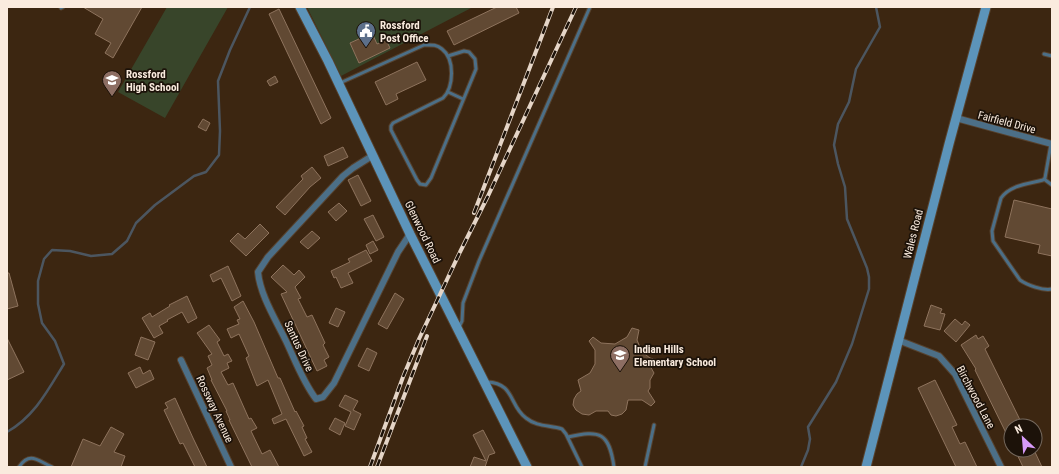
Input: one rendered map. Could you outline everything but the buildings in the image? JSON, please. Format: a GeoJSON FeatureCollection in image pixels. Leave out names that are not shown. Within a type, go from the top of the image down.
{"type":"FeatureCollection","features":[{"type":"Feature","properties":{"kind":"street","name":"Glenwood Road"},"geometry":{"type":"LineString","coordinates":[[300,7],[410,234],[526,467]]}},
{"type":"Feature","properties":{"kind":"street","name":"Wales Road"},"geometry":{"type":"LineString","coordinates":[[866,467],[986,7]]}},
{"type":"Feature","properties":{"kind":"street","name":"Fairfield Drive"},"geometry":{"type":"LineString","coordinates":[[956,118],[1051,144]]}},
{"type":"Feature","properties":{"kind":"street","name":"Santus Drive"},"geometry":{"type":"LineString","coordinates":[[372,156],[343,176],[268,257],[258,272],[259,280],[269,305],[306,383],[316,399],[323,397],[334,383],[398,252],[410,234]]}},
{"type":"Feature","properties":{"kind":"street","name":"Birchwood Lane"},"geometry":{"type":"LineString","coordinates":[[898,340],[939,356],[956,374],[1001,467]]}},
{"type":"Feature","properties":{"kind":"street","name":"Rossway Avenue"},"geometry":{"type":"LineString","coordinates":[[181,360],[230,467]]}},
{"type":"Feature","properties":{"kind":"lane"},"geometry":{"type":"LineString","coordinates":[[458,330],[462,322],[463,303],[479,261],[590,7]]}},
{"type":"Feature","properties":{"kind":"lane"},"geometry":{"type":"LineString","coordinates":[[338,84],[424,45],[434,45],[442,49],[448,56],[451,64],[451,78],[448,92],[443,98],[393,123],[391,126],[391,130],[420,184],[426,185],[431,178],[476,68],[474,59],[469,52],[464,51],[448,56]]}},
{"type":"Feature","properties":{"kind":"lane"},"geometry":{"type":"LineString","coordinates":[[1044,54],[1052,56]]}},
{"type":"Feature","properties":{"kind":"lane"},"geometry":{"type":"LineString","coordinates":[[448,92],[463,99]]}},
{"type":"Feature","properties":{"kind":"lane"},"geometry":{"type":"LineString","coordinates":[[1044,179],[1051,144]]}},
{"type":"Feature","properties":{"kind":"lane"},"geometry":{"type":"LineString","coordinates":[[1044,179],[1052,185]]}},
{"type":"Feature","properties":{"kind":"lane"},"geometry":{"type":"LineString","coordinates":[[1044,179],[1011,189],[1001,198],[992,236],[993,241],[1020,280],[1024,283],[1045,289],[1052,288]]}},
{"type":"Feature","properties":{"kind":"lane"},"geometry":{"type":"LineString","coordinates":[[484,382],[495,382],[506,389],[525,418],[542,426],[562,429],[568,437],[582,467]]}},
{"type":"Feature","properties":{"kind":"lane"},"geometry":{"type":"LineString","coordinates":[[645,467],[654,425]]}},
{"type":"Feature","properties":{"kind":"lane"},"geometry":{"type":"LineString","coordinates":[[568,437],[592,433],[600,435],[609,447],[614,467]]}},
{"type":"Feature","properties":{"kind":"lane"},"geometry":{"type":"LineString","coordinates":[[19,467],[25,459],[31,458],[52,467]]}},
{"type":"Feature","properties":{"kind":"green space"},"geometry":{"type":"Polygon","coordinates":[[[167,7],[228,7],[165,118],[118,92],[167,7]]]}},
{"type":"Feature","properties":{"kind":"green space"},"geometry":{"type":"Polygon","coordinates":[[[307,7],[473,7],[341,76],[307,7]]]}},
{"type":"Feature","properties":{"kind":"waterway"},"geometry":{"type":"LineString","coordinates":[[7,432],[17,426],[40,402],[64,364],[55,341],[42,323],[38,304],[38,281],[44,259],[52,250],[70,251],[91,256],[112,254],[127,241],[136,223],[155,205],[194,176],[206,172],[219,155],[220,131],[218,81],[230,50],[250,7]]}},
{"type":"Feature","properties":{"kind":"waterway"},"geometry":{"type":"LineString","coordinates":[[801,467],[808,450],[810,439],[808,427],[836,382],[852,344],[869,289],[867,268],[847,219],[845,187],[834,145],[838,124],[849,102],[856,69],[880,27],[876,7]]}},
{"type":"Feature","properties":{"kind":"railway"},"geometry":{"type":"LineString","coordinates":[[474,213],[553,7]]}},
{"type":"Feature","properties":{"kind":"railway"},"geometry":{"type":"LineString","coordinates":[[370,467],[403,377],[419,339],[488,196],[576,7]]}},
{"type":"Feature","properties":{"kind":"railway"},"geometry":{"type":"LineString","coordinates":[[377,467],[427,336]]}},
{"type":"Feature","properties":{"kind":"place","name":"Rossford Post Office"},"geometry":{"type":"Point","coordinates":[366,48]}},
{"type":"Feature","properties":{"kind":"place","name":"Rossford High School"},"geometry":{"type":"Point","coordinates":[112,97]}},
{"type":"Feature","properties":{"kind":"place","name":"Indian Hills Elementary School"},"geometry":{"type":"Point","coordinates":[620,372]}}]}
